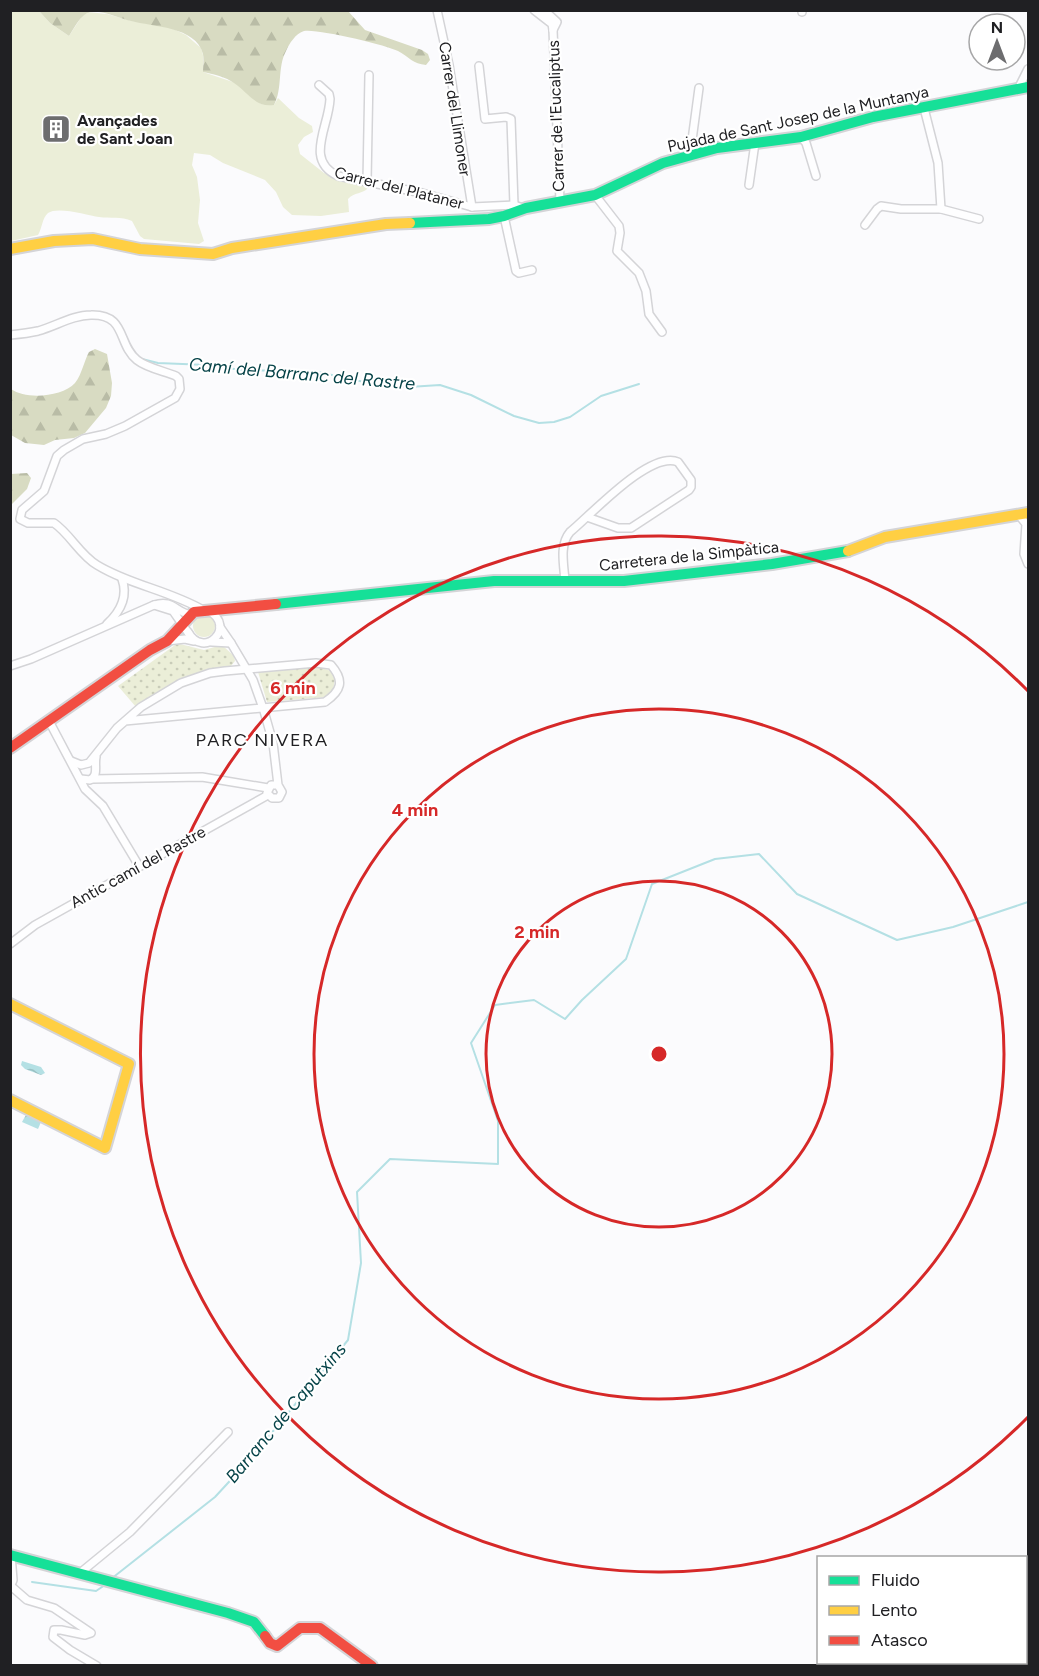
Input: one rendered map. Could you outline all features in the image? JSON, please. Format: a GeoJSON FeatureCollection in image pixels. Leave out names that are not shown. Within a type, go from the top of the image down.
{"type":"FeatureCollection","features":[{"type":"Feature","properties":{"kind":"street","name":"Carrer del Llimoner"},"geometry":{"type":"LineString","coordinates":[[437,10],[449,65],[472,207]]}},
{"type":"Feature","properties":{"kind":"street","name":"Carrer de l'Eucaliptus"},"geometry":{"type":"LineString","coordinates":[[534,10],[552,24],[553,30],[560,201]]}},
{"type":"Feature","properties":{"kind":"street","name":"Carrer de l'Eucaliptus"},"geometry":{"type":"LineString","coordinates":[[544,10],[557,22],[553,30]]}},
{"type":"Feature","properties":{"kind":"street"},"geometry":{"type":"LineString","coordinates":[[479,66],[485,119],[506,117],[511,119],[514,205]]}},
{"type":"Feature","properties":{"kind":"street"},"geometry":{"type":"LineString","coordinates":[[1023,88],[1029,69]]}},
{"type":"Feature","properties":{"kind":"street"},"geometry":{"type":"LineString","coordinates":[[367,181],[369,75]]}},
{"type":"Feature","properties":{"kind":"street","name":"Carrer del Plataner"},"geometry":{"type":"LineString","coordinates":[[319,86],[329,94],[330,99],[320,149],[323,166],[338,176],[422,193],[472,207],[514,205],[526,208]]}},
{"type":"Feature","properties":{"kind":"street"},"geometry":{"type":"LineString","coordinates":[[690,155],[699,88]]}},
{"type":"Feature","properties":{"kind":"street","name":"Pujada de Sant Josep de la Muntanya"},"geometry":{"type":"LineString","coordinates":[[10,249],[54,241],[93,239],[140,249],[213,254],[232,248],[321,236],[386,224],[489,219],[526,208],[595,195],[648,169],[690,155],[728,146],[801,137],[873,117],[1023,88]]}},
{"type":"Feature","properties":{"kind":"street"},"geometry":{"type":"LineString","coordinates":[[924,108],[938,163],[941,209]]}},
{"type":"Feature","properties":{"kind":"street"},"geometry":{"type":"LineString","coordinates":[[801,137],[806,143],[816,177]]}},
{"type":"Feature","properties":{"kind":"street"},"geometry":{"type":"LineString","coordinates":[[749,185],[755,143]]}},
{"type":"Feature","properties":{"kind":"street"},"geometry":{"type":"LineString","coordinates":[[595,195],[619,226],[617,252],[642,279],[649,314],[662,332]]}},
{"type":"Feature","properties":{"kind":"street"},"geometry":{"type":"LineString","coordinates":[[865,225],[881,206],[901,209],[941,209],[979,219]]}},
{"type":"Feature","properties":{"kind":"street"},"geometry":{"type":"LineString","coordinates":[[504,216],[516,271],[519,273],[532,270]]}},
{"type":"Feature","properties":{"kind":"street"},"geometry":{"type":"LineString","coordinates":[[10,335],[37,331],[85,315],[104,316],[116,322],[132,354],[139,362],[179,379],[180,389],[175,398],[125,426],[106,434],[83,439],[57,456],[44,491],[22,510],[20,519],[28,523],[54,523],[94,564],[122,579],[159,589],[185,600],[193,618],[196,642]]}},
{"type":"Feature","properties":{"kind":"street"},"geometry":{"type":"LineString","coordinates":[[565,581],[564,541],[570,532],[635,476],[659,462],[673,460],[678,462],[691,480],[689,490],[631,528],[618,528],[587,518]]}},
{"type":"Feature","properties":{"kind":"street"},"geometry":{"type":"LineString","coordinates":[[1023,513],[1026,524],[1024,554],[1029,564]]}},
{"type":"Feature","properties":{"kind":"street","name":"Carretera de la Simpàtica"},"geometry":{"type":"LineString","coordinates":[[193,618],[241,608],[409,589],[494,581],[624,581],[806,559],[844,552],[885,537],[1023,513]]}},
{"type":"Feature","properties":{"kind":"street"},"geometry":{"type":"LineString","coordinates":[[99,630],[113,618],[124,600],[126,590],[122,579]]}},
{"type":"Feature","properties":{"kind":"street"},"geometry":{"type":"LineString","coordinates":[[10,666],[154,605],[169,604],[193,618]]}},
{"type":"Feature","properties":{"kind":"street"},"geometry":{"type":"LineString","coordinates":[[80,776],[92,772],[202,777],[268,791],[274,799],[280,796],[282,790],[278,784],[273,742],[263,708],[247,669],[215,615],[193,618],[154,605]]}},
{"type":"Feature","properties":{"kind":"street","name":"Carretera de la Simpàtica"},"geometry":{"type":"LineString","coordinates":[[209,642],[217,636],[220,625],[230,613],[241,608]]}},
{"type":"Feature","properties":{"kind":"street"},"geometry":{"type":"LineString","coordinates":[[10,748],[150,650],[167,641],[193,618]]}},
{"type":"Feature","properties":{"kind":"street"},"geometry":{"type":"LineString","coordinates":[[167,641],[185,639],[196,642],[231,643]]}},
{"type":"Feature","properties":{"kind":"street"},"geometry":{"type":"LineString","coordinates":[[93,798],[92,772],[96,756],[110,737],[125,721],[153,698],[181,683],[210,673],[316,663],[331,665],[337,672],[340,683],[336,694],[326,702],[125,721]]}},
{"type":"Feature","properties":{"kind":"street"},"geometry":{"type":"LineString","coordinates":[[49,721],[85,789],[103,806],[139,866]]}},
{"type":"Feature","properties":{"kind":"street"},"geometry":{"type":"LineString","coordinates":[[71,761],[92,772]]}},
{"type":"Feature","properties":{"kind":"street"},"geometry":{"type":"LineString","coordinates":[[80,776],[92,772]]}},
{"type":"Feature","properties":{"kind":"street"},"geometry":{"type":"LineString","coordinates":[[268,791],[271,785],[278,784]]}},
{"type":"Feature","properties":{"kind":"street","name":"Antic camí del Rastre"},"geometry":{"type":"LineString","coordinates":[[10,944],[34,925],[268,791]]}},
{"type":"Feature","properties":{"kind":"street"},"geometry":{"type":"LineString","coordinates":[[10,1004],[129,1064],[105,1148],[10,1100]]}},
{"type":"Feature","properties":{"kind":"street"},"geometry":{"type":"LineString","coordinates":[[80,1573],[130,1532],[228,1432]]}},
{"type":"Feature","properties":{"kind":"street"},"geometry":{"type":"LineString","coordinates":[[97,1665],[53,1638],[54,1630],[85,1635],[91,1633],[54,1608],[27,1600],[11,1587],[10,1556],[228,1613],[254,1622],[270,1643],[277,1646],[300,1628],[320,1628],[372,1665]]}},
{"type":"Feature","properties":{"kind":"green space"},"geometry":{"type":"Polygon","coordinates":[[[10,11],[39,11],[50,23],[69,36],[82,16],[88,12],[169,27],[186,35],[201,48],[203,72],[236,83],[261,104],[274,105],[278,98],[299,118],[312,126],[313,132],[304,137],[298,145],[300,154],[324,173],[366,185],[368,188],[348,199],[349,212],[321,216],[292,215],[283,207],[276,192],[265,180],[223,163],[210,155],[194,153],[192,165],[197,177],[200,200],[198,223],[204,241],[199,244],[144,239],[132,221],[128,219],[103,218],[58,210],[46,215],[38,235],[11,241],[10,11]]]}},
{"type":"Feature","properties":{"kind":"green space"},"geometry":{"type":"Polygon","coordinates":[[[39,11],[348,11],[365,30],[422,50],[428,54],[430,60],[426,65],[414,62],[398,51],[380,45],[336,34],[304,31],[296,36],[287,48],[283,58],[277,98],[274,105],[267,105],[257,102],[231,81],[203,72],[203,54],[199,45],[183,33],[106,13],[90,12],[84,15],[69,36],[50,23],[39,11]]]}},
{"type":"Feature","properties":{"kind":"green space"},"geometry":{"type":"Polygon","coordinates":[[[95,349],[107,354],[112,383],[111,396],[106,408],[85,433],[44,445],[25,443],[11,435],[11,389],[34,396],[53,394],[69,388],[79,376],[89,352],[95,349]]]}},
{"type":"Feature","properties":{"kind":"green space"},"geometry":{"type":"Polygon","coordinates":[[[27,473],[31,478],[27,489],[11,505],[11,474],[27,473]]]}},
{"type":"Feature","properties":{"kind":"green space"},"geometry":{"type":"Polygon","coordinates":[[[204,615],[212,618],[215,626],[212,634],[204,637],[196,634],[193,626],[196,618],[204,615]]]}},
{"type":"Feature","properties":{"kind":"green space"},"geometry":{"type":"Polygon","coordinates":[[[180,644],[204,650],[222,645],[234,656],[235,661],[231,666],[181,680],[136,707],[118,686],[175,645],[180,644]]]}},
{"type":"Feature","properties":{"kind":"green space"},"geometry":{"type":"Polygon","coordinates":[[[319,667],[331,671],[335,679],[333,691],[327,697],[267,702],[258,672],[319,667]]]}},
{"type":"Feature","properties":{"kind":"water"},"geometry":{"type":"Polygon","coordinates":[[[22,1061],[41,1067],[45,1073],[41,1075],[25,1069],[21,1065],[22,1061]]]}},
{"type":"Feature","properties":{"kind":"water"},"geometry":{"type":"Polygon","coordinates":[[[26,1115],[41,1122],[38,1129],[22,1122],[26,1115]]]}},
{"type":"Feature","properties":{"kind":"waterway","name":"Camí del Barranc del Rastre"},"geometry":{"type":"LineString","coordinates":[[138,358],[158,363],[207,365],[241,370],[318,372],[378,385],[409,387],[440,385],[471,395],[514,416],[539,423],[554,422],[570,417],[601,396],[639,384]]}},
{"type":"Feature","properties":{"kind":"waterway","name":"Barranc de Caputxins"},"geometry":{"type":"LineString","coordinates":[[111,1579],[215,1497],[251,1458],[348,1340],[361,1263],[357,1192],[390,1159],[498,1164],[498,1121],[471,1043],[495,1005],[534,1000],[565,1019],[626,959],[652,884],[715,859],[759,854],[797,894],[897,940],[953,927],[1028,902]]}},
{"type":"Feature","properties":{"kind":"waterway","name":"Barranc de Caputxins"},"geometry":{"type":"LineString","coordinates":[[32,1582],[96,1591],[105,1585]]}},
{"type":"Feature","properties":{"kind":"traffic: fast"},"geometry":{"type":"LineString","coordinates":[[410,223],[489,219],[504,216],[526,208],[595,195],[663,163],[717,148],[801,137],[873,117],[1028,87]]}},
{"type":"Feature","properties":{"kind":"traffic: fast"},"geometry":{"type":"LineString","coordinates":[[276,604],[494,581],[624,581],[772,564],[848,551]]}},
{"type":"Feature","properties":{"kind":"traffic: fast"},"geometry":{"type":"LineString","coordinates":[[10,1555],[228,1613],[254,1622],[265,1636]]}},
{"type":"Feature","properties":{"kind":"traffic: slow"},"geometry":{"type":"LineString","coordinates":[[10,249],[54,241],[93,239],[140,249],[213,254],[232,248],[386,224],[410,223]]}},
{"type":"Feature","properties":{"kind":"traffic: slow"},"geometry":{"type":"LineString","coordinates":[[848,551],[885,537],[1028,513]]}},
{"type":"Feature","properties":{"kind":"traffic: slow"},"geometry":{"type":"LineString","coordinates":[[10,1004],[129,1064],[105,1148],[10,1100]]}},
{"type":"Feature","properties":{"kind":"traffic: jam"},"geometry":{"type":"LineString","coordinates":[[10,748],[150,650],[167,641],[194,612],[276,604]]}},
{"type":"Feature","properties":{"kind":"traffic: jam"},"geometry":{"type":"LineString","coordinates":[[265,1636],[270,1643],[277,1646],[300,1628],[320,1628],[372,1666]]}},
{"type":"Feature","properties":{"kind":"place","name":"Avançades de Sant Joan"},"geometry":{"type":"Point","coordinates":[56,129]}},
{"type":"Feature","properties":{"kind":"district","name":"PARC NIVERA"},"geometry":{"type":"Point","coordinates":[262,740]}}]}
